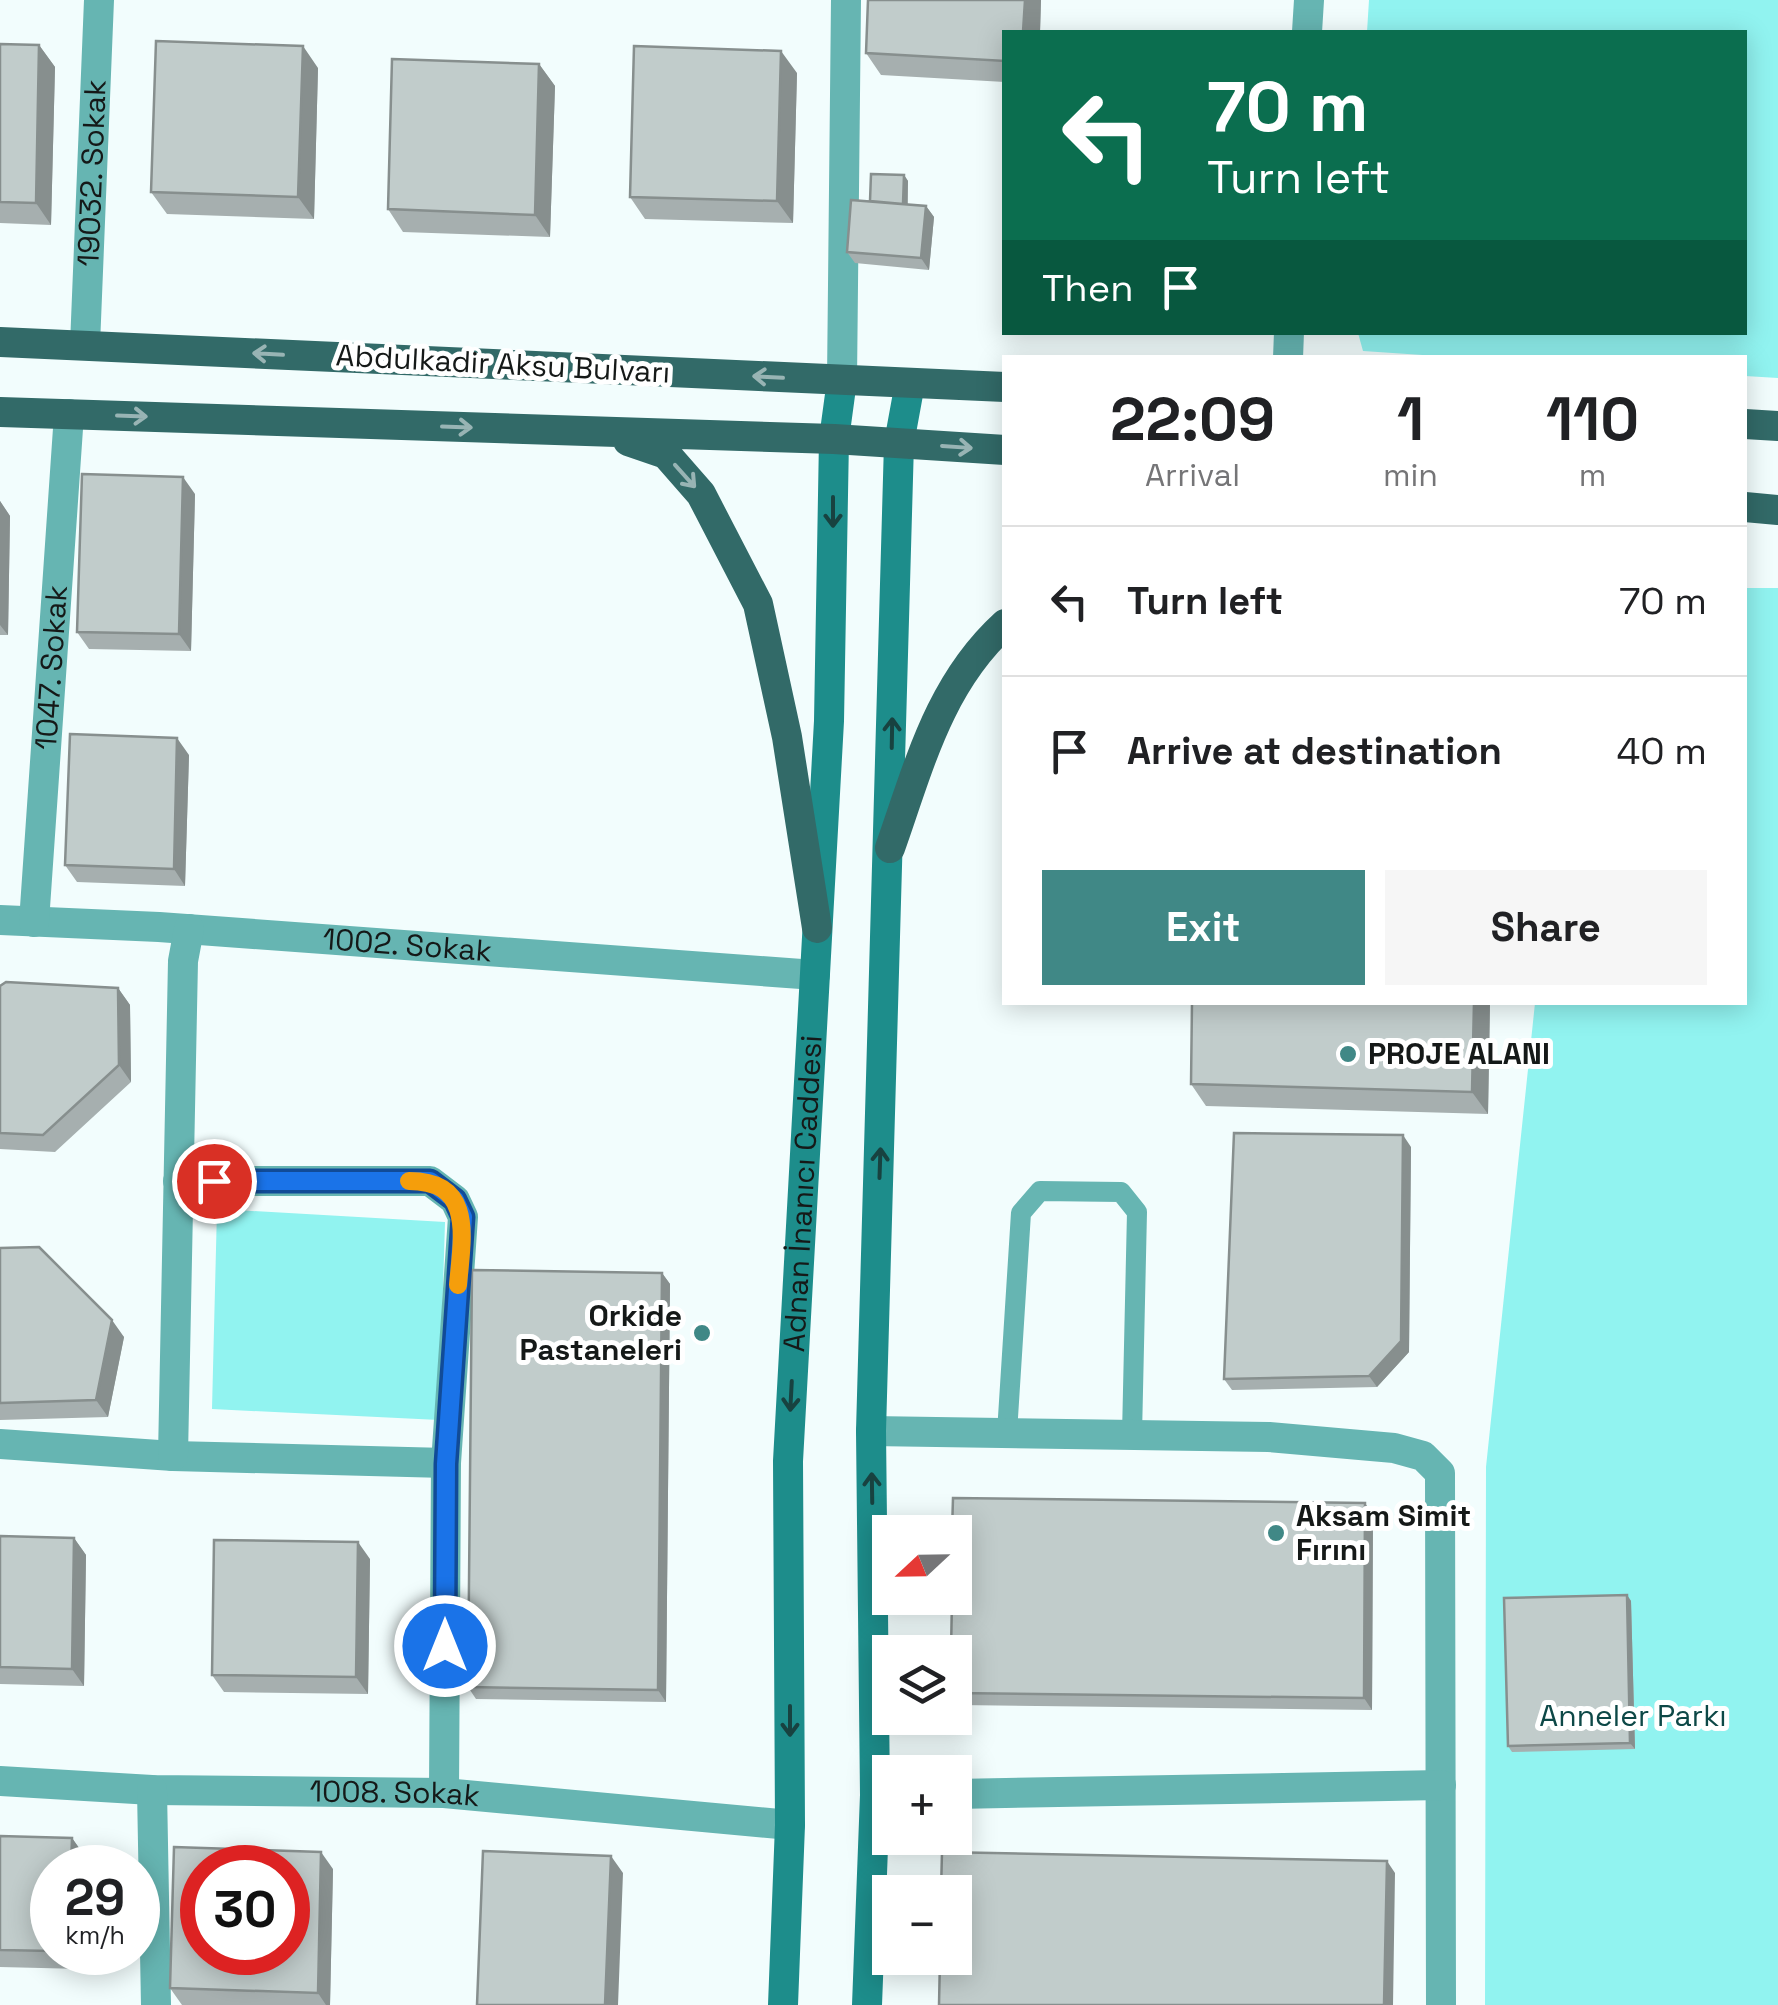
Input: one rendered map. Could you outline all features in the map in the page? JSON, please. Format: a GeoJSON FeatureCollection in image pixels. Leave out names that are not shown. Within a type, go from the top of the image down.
{"type":"FeatureCollection","features":[{"type":"Feature","properties":{"kind":"main road","name":"Abdulkadir Aksu Bulvarı"},"geometry":{"type":"LineString","coordinates":[[0,342],[1002,387]]}},
{"type":"Feature","properties":{"kind":"main road","name":"Adnan İnanıcı Caddesi"},"geometry":{"type":"LineString","coordinates":[[783,2005],[790,1825],[788,1461],[829,721],[834,438],[842,380]]}},
{"type":"Feature","properties":{"kind":"main road"},"geometry":{"type":"LineString","coordinates":[[881,1755],[871,1430],[890,848],[898,443],[910,384]]}},
{"type":"Feature","properties":{"kind":"main road","name":"Abdulkadir Aksu Bulvarı"},"geometry":{"type":"LineString","coordinates":[[0,412],[834,438],[1002,450]]}},
{"type":"Feature","properties":{"kind":"main road"},"geometry":{"type":"LineString","coordinates":[[1747,424],[1778,426]]}},
{"type":"Feature","properties":{"kind":"main road"},"geometry":{"type":"LineString","coordinates":[[602,431],[666,454],[702,494],[758,604],[788,737],[817,928]]}},
{"type":"Feature","properties":{"kind":"main road"},"geometry":{"type":"LineString","coordinates":[[1747,507],[1778,510]]}},
{"type":"Feature","properties":{"kind":"main road"},"geometry":{"type":"LineString","coordinates":[[890,848],[939,710],[985,642],[1002,627]]}},
{"type":"Feature","properties":{"kind":"main road"},"geometry":{"type":"LineString","coordinates":[[867,2005],[878,1855]]}},
{"type":"Feature","properties":{"kind":"street","name":"19032. Sokak"},"geometry":{"type":"LineString","coordinates":[[85,345],[99,0]]}},
{"type":"Feature","properties":{"kind":"street"},"geometry":{"type":"LineString","coordinates":[[842,380],[846,0]]}},
{"type":"Feature","properties":{"kind":"street"},"geometry":{"type":"LineString","coordinates":[[1307,30],[1309,0]]}},
{"type":"Feature","properties":{"kind":"street","name":"1047. Sokak"},"geometry":{"type":"LineString","coordinates":[[34,922],[69,414]]}},
{"type":"Feature","properties":{"kind":"street","name":"1002. Sokak"},"geometry":{"type":"LineString","coordinates":[[0,920],[189,929],[815,975]]}},
{"type":"Feature","properties":{"kind":"street"},"geometry":{"type":"LineString","coordinates":[[173,1456],[183,960],[189,929]]}},
{"type":"Feature","properties":{"kind":"street"},"geometry":{"type":"LineString","coordinates":[[178,1181],[430,1181],[455,1200],[463,1217],[446,1464],[444,1793]]}},
{"type":"Feature","properties":{"kind":"street"},"geometry":{"type":"LineString","coordinates":[[871,1430],[1269,1437],[1394,1448],[1422,1456],[1440,1473],[1441,2005]]}},
{"type":"Feature","properties":{"kind":"street"},"geometry":{"type":"LineString","coordinates":[[0,1444],[173,1456],[446,1464]]}},
{"type":"Feature","properties":{"kind":"street","name":"1008. Sokak"},"geometry":{"type":"LineString","coordinates":[[0,1782],[152,1790],[444,1793],[790,1825]]}},
{"type":"Feature","properties":{"kind":"street"},"geometry":{"type":"LineString","coordinates":[[972,1794],[1441,1786]]}},
{"type":"Feature","properties":{"kind":"street"},"geometry":{"type":"LineString","coordinates":[[152,1790],[156,2005]]}},
{"type":"Feature","properties":{"kind":"lane"},"geometry":{"type":"LineString","coordinates":[[1007,1432],[1021,1214],[1040,1190],[1122,1192],[1137,1212],[1132,1435]]}},
{"type":"Feature","properties":{"kind":"green space"},"geometry":{"type":"Polygon","coordinates":[[[1369,0],[1778,0],[1778,378],[1747,376],[1747,355],[1422,355],[1363,351],[1359,335],[1747,335],[1747,30],[1367,30],[1369,0]]]}},
{"type":"Feature","properties":{"kind":"green space","name":"Anneler Parkı"},"geometry":{"type":"Polygon","coordinates":[[[1747,588],[1778,588],[1778,2005],[1485,2005],[1486,1467],[1535,1005],[1747,1005],[1747,588]]]}},
{"type":"Feature","properties":{"kind":"green space"},"geometry":{"type":"Polygon","coordinates":[[[217,1209],[445,1222],[439,1420],[212,1409],[217,1209]]]}},
{"type":"Feature","properties":{"kind":"building"},"geometry":{"type":"Polygon","coordinates":[[[868,0],[1025,0],[1023,30],[1002,30],[1002,61],[866,53],[868,0]]]}},
{"type":"Feature","properties":{"kind":"building"},"geometry":{"type":"Polygon","coordinates":[[[156,41],[303,46],[298,197],[151,192],[156,41]]]}},
{"type":"Feature","properties":{"kind":"building"},"geometry":{"type":"Polygon","coordinates":[[[0,44],[39,45],[36,203],[0,202],[0,44]]]}},
{"type":"Feature","properties":{"kind":"building"},"geometry":{"type":"Polygon","coordinates":[[[634,46],[781,51],[777,201],[630,197],[634,46]]]}},
{"type":"Feature","properties":{"kind":"building"},"geometry":{"type":"Polygon","coordinates":[[[392,59],[539,64],[535,215],[388,209],[392,59]]]}},
{"type":"Feature","properties":{"kind":"building"},"geometry":{"type":"Polygon","coordinates":[[[871,174],[904,175],[903,204],[870,201],[871,174]]]}},
{"type":"Feature","properties":{"kind":"building"},"geometry":{"type":"Polygon","coordinates":[[[851,200],[926,206],[921,258],[847,252],[851,200]]]}},
{"type":"Feature","properties":{"kind":"building"},"geometry":{"type":"Polygon","coordinates":[[[82,474],[183,477],[179,634],[77,632],[82,474]]]}},
{"type":"Feature","properties":{"kind":"building"},"geometry":{"type":"Polygon","coordinates":[[[70,734],[177,738],[174,869],[65,865],[70,734]]]}},
{"type":"Feature","properties":{"kind":"building"},"geometry":{"type":"Polygon","coordinates":[[[6,982],[118,988],[119,1065],[43,1135],[0,1133],[0,986],[6,982]]]}},
{"type":"Feature","properties":{"kind":"building","name":"PROJE ALANI"},"geometry":{"type":"Polygon","coordinates":[[[1192,1005],[1474,1005],[1472,1092],[1191,1084],[1192,1005]]]}},
{"type":"Feature","properties":{"kind":"building"},"geometry":{"type":"Polygon","coordinates":[[[1234,1133],[1403,1135],[1401,1341],[1369,1376],[1224,1379],[1234,1133]]]}},
{"type":"Feature","properties":{"kind":"building"},"geometry":{"type":"Polygon","coordinates":[[[39,1247],[112,1320],[96,1400],[0,1403],[0,1248],[39,1247]]]}},
{"type":"Feature","properties":{"kind":"building"},"geometry":{"type":"Polygon","coordinates":[[[472,1270],[662,1273],[658,1690],[468,1687],[472,1270]]]}},
{"type":"Feature","properties":{"kind":"building"},"geometry":{"type":"Polygon","coordinates":[[[953,1498],[1365,1503],[1364,1698],[972,1693],[972,1635],[951,1635],[952,1615],[972,1615],[972,1515],[952,1515],[953,1498]]]}},
{"type":"Feature","properties":{"kind":"building"},"geometry":{"type":"Polygon","coordinates":[[[0,1536],[74,1538],[72,1669],[0,1667],[0,1536]]]}},
{"type":"Feature","properties":{"kind":"building"},"geometry":{"type":"Polygon","coordinates":[[[214,1540],[358,1542],[356,1677],[212,1675],[214,1540]]]}},
{"type":"Feature","properties":{"kind":"building"},"geometry":{"type":"Polygon","coordinates":[[[1627,1595],[1630,1743],[1508,1746],[1504,1598],[1627,1595]]]}},
{"type":"Feature","properties":{"kind":"building"},"geometry":{"type":"Polygon","coordinates":[[[0,1836],[72,1838],[72,1845],[30,1845],[30,1951],[0,1950],[0,1836]]]}},
{"type":"Feature","properties":{"kind":"building"},"geometry":{"type":"Polygon","coordinates":[[[174,1847],[180,1847],[180,1975],[310,1975],[310,1852],[321,1852],[318,1993],[170,1988],[174,1847]]]}},
{"type":"Feature","properties":{"kind":"building"},"geometry":{"type":"Polygon","coordinates":[[[483,1851],[611,1856],[605,2005],[477,2005],[483,1851]]]}},
{"type":"Feature","properties":{"kind":"building"},"geometry":{"type":"Polygon","coordinates":[[[972,1853],[1387,1861],[1384,2005],[939,2005],[940,1975],[972,1975],[972,1875],[941,1875],[942,1855],[972,1853]]]}},
{"type":"Feature","properties":{"kind":"slow traffic"},"geometry":{"type":"LineString","coordinates":[[409,1181],[430,1181],[455,1200],[463,1217],[458,1285]]}},
{"type":"Feature","properties":{"kind":"place","name":"PROJE ALANI"},"geometry":{"type":"Point","coordinates":[1348,1054]}},
{"type":"Feature","properties":{"kind":"place","name":"Orkide Pastaneleri"},"geometry":{"type":"Point","coordinates":[702,1333]}},
{"type":"Feature","properties":{"kind":"place","name":"Aksam Simit Fırını"},"geometry":{"type":"Point","coordinates":[1276,1533]}},
{"type":"Feature","properties":{"kind":"route"},"geometry":{"type":"LineString","coordinates":[[214,1181],[430,1181],[455,1200],[463,1217],[446,1464],[445,1646]]}}]}
